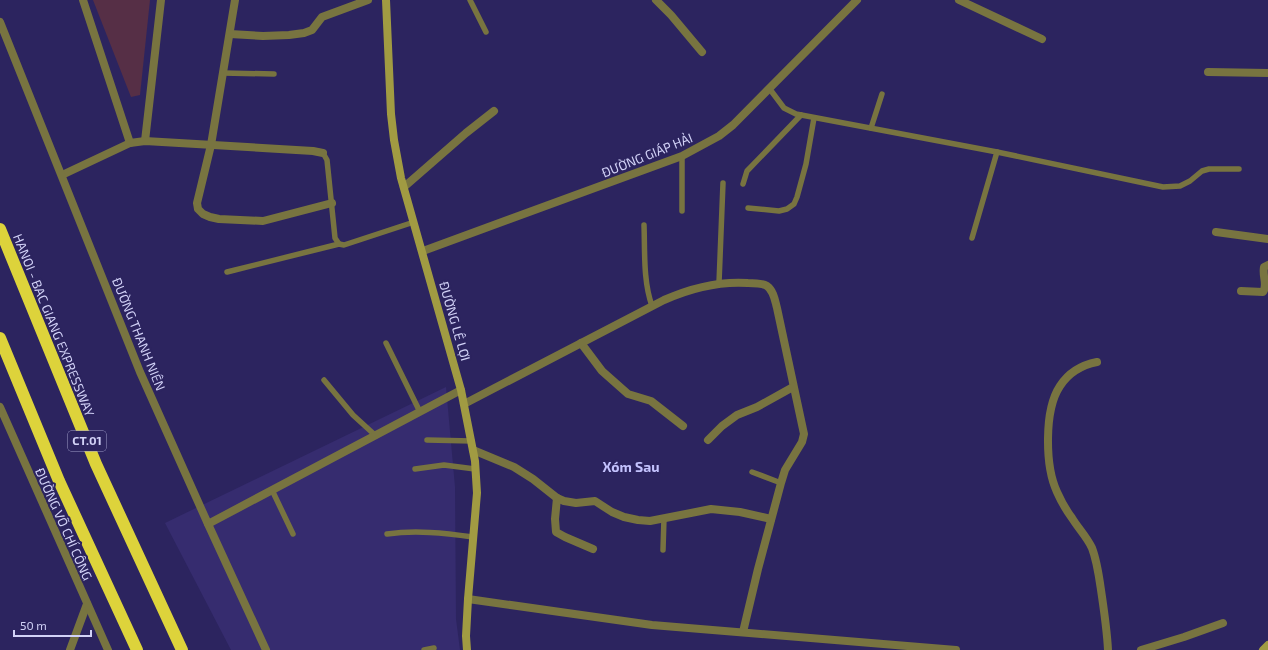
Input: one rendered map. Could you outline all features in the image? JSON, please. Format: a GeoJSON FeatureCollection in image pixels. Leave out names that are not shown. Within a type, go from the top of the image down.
{"type":"FeatureCollection","features":[{"type":"Feature","properties":{"kind":"highway","name":"HANOI - BAC GIANG EXPRESSWAY"},"geometry":{"type":"LineString","coordinates":[[0,229],[96,464],[182,650]]}},
{"type":"Feature","properties":{"kind":"highway"},"geometry":{"type":"LineString","coordinates":[[0,338],[59,482],[137,650]]}},
{"type":"Feature","properties":{"kind":"main road","name":"ĐƯỜNG LÊ LỢI"},"geometry":{"type":"LineString","coordinates":[[386,0],[392,127],[394,140],[404,187],[461,390],[472,441],[477,493],[468,599],[466,636],[468,650]]}},
{"type":"Feature","properties":{"kind":"main road"},"geometry":{"type":"LineString","coordinates":[[1264,650],[1268,645]]}},
{"type":"Feature","properties":{"kind":"street"},"geometry":{"type":"LineString","coordinates":[[83,0],[130,143]]}},
{"type":"Feature","properties":{"kind":"street"},"geometry":{"type":"LineString","coordinates":[[145,141],[161,0]]}},
{"type":"Feature","properties":{"kind":"street"},"geometry":{"type":"LineString","coordinates":[[235,0],[210,145],[197,202],[198,209],[203,214],[219,219],[263,221],[332,203]]}},
{"type":"Feature","properties":{"kind":"street"},"geometry":{"type":"LineString","coordinates":[[230,34],[263,36],[304,33],[312,30],[322,17],[368,0]]}},
{"type":"Feature","properties":{"kind":"street"},"geometry":{"type":"LineString","coordinates":[[656,0],[671,15],[702,52]]}},
{"type":"Feature","properties":{"kind":"street","name":"ĐƯỜNG GIÁP HẢI"},"geometry":{"type":"LineString","coordinates":[[423,251],[682,156],[719,136],[733,125],[857,0]]}},
{"type":"Feature","properties":{"kind":"street"},"geometry":{"type":"LineString","coordinates":[[958,0],[1042,39]]}},
{"type":"Feature","properties":{"kind":"street","name":"ĐƯỜNG THANH NIÊN"},"geometry":{"type":"LineString","coordinates":[[0,22],[140,372],[266,650]]}},
{"type":"Feature","properties":{"kind":"street"},"geometry":{"type":"LineString","coordinates":[[1208,72],[1268,73]]}},
{"type":"Feature","properties":{"kind":"street"},"geometry":{"type":"LineString","coordinates":[[404,187],[466,133],[494,111]]}},
{"type":"Feature","properties":{"kind":"street"},"geometry":{"type":"LineString","coordinates":[[62,175],[130,143],[145,141],[314,151],[323,153]]}},
{"type":"Feature","properties":{"kind":"street"},"geometry":{"type":"LineString","coordinates":[[1216,232],[1268,239]]}},
{"type":"Feature","properties":{"kind":"street"},"geometry":{"type":"LineString","coordinates":[[1241,291],[1263,292],[1266,286],[1264,267],[1268,265]]}},
{"type":"Feature","properties":{"kind":"street"},"geometry":{"type":"LineString","coordinates":[[464,404],[652,306],[687,290],[719,283],[741,282],[767,286],[772,293],[777,308],[803,430],[803,438],[785,470],[781,482],[743,632]]}},
{"type":"Feature","properties":{"kind":"street"},"geometry":{"type":"LineString","coordinates":[[581,343],[602,371],[628,394],[651,401],[683,426]]}},
{"type":"Feature","properties":{"kind":"street"},"geometry":{"type":"LineString","coordinates":[[1097,362],[1077,369],[1060,385],[1054,396],[1049,424],[1048,448],[1051,474],[1056,491],[1092,549],[1098,571],[1108,650]]}},
{"type":"Feature","properties":{"kind":"street"},"geometry":{"type":"LineString","coordinates":[[708,440],[722,426],[737,415],[757,407],[793,387]]}},
{"type":"Feature","properties":{"kind":"street"},"geometry":{"type":"LineString","coordinates":[[208,524],[461,390]]}},
{"type":"Feature","properties":{"kind":"street","name":"ĐƯỜNG VÕ CHÍ CÔNG"},"geometry":{"type":"LineString","coordinates":[[0,407],[108,650]]}},
{"type":"Feature","properties":{"kind":"street"},"geometry":{"type":"LineString","coordinates":[[473,450],[514,468],[533,479],[557,498],[576,503],[595,501],[624,517],[638,520],[650,520],[711,509],[740,512],[771,519]]}},
{"type":"Feature","properties":{"kind":"street"},"geometry":{"type":"LineString","coordinates":[[557,498],[555,519],[556,532],[593,549]]}},
{"type":"Feature","properties":{"kind":"street"},"geometry":{"type":"LineString","coordinates":[[468,599],[652,625],[955,650]]}},
{"type":"Feature","properties":{"kind":"street"},"geometry":{"type":"LineString","coordinates":[[70,650],[87,604]]}},
{"type":"Feature","properties":{"kind":"street"},"geometry":{"type":"LineString","coordinates":[[1141,650],[1184,637],[1222,623]]}},
{"type":"Feature","properties":{"kind":"lane"},"geometry":{"type":"LineString","coordinates":[[470,0],[486,32]]}},
{"type":"Feature","properties":{"kind":"lane"},"geometry":{"type":"LineString","coordinates":[[223,73],[274,74]]}},
{"type":"Feature","properties":{"kind":"lane"},"geometry":{"type":"LineString","coordinates":[[769,88],[784,108],[801,115],[997,152],[1163,187],[1180,186],[1190,181],[1202,171],[1210,169],[1239,169]]}},
{"type":"Feature","properties":{"kind":"lane"},"geometry":{"type":"LineString","coordinates":[[870,128],[882,94]]}},
{"type":"Feature","properties":{"kind":"lane"},"geometry":{"type":"LineString","coordinates":[[743,184],[747,171],[801,115]]}},
{"type":"Feature","properties":{"kind":"lane"},"geometry":{"type":"LineString","coordinates":[[748,208],[779,211],[787,209],[794,204],[798,197],[806,164],[814,118]]}},
{"type":"Feature","properties":{"kind":"lane"},"geometry":{"type":"LineString","coordinates":[[972,238],[997,152]]}},
{"type":"Feature","properties":{"kind":"lane"},"geometry":{"type":"LineString","coordinates":[[323,153],[328,160],[335,238],[338,244]]}},
{"type":"Feature","properties":{"kind":"lane"},"geometry":{"type":"LineString","coordinates":[[682,156],[682,211]]}},
{"type":"Feature","properties":{"kind":"lane"},"geometry":{"type":"LineString","coordinates":[[719,283],[723,183]]}},
{"type":"Feature","properties":{"kind":"lane"},"geometry":{"type":"LineString","coordinates":[[227,272],[338,244],[344,246],[414,222]]}},
{"type":"Feature","properties":{"kind":"lane"},"geometry":{"type":"LineString","coordinates":[[644,225],[647,285],[652,306]]}},
{"type":"Feature","properties":{"kind":"lane"},"geometry":{"type":"LineString","coordinates":[[386,343],[420,412]]}},
{"type":"Feature","properties":{"kind":"lane"},"geometry":{"type":"LineString","coordinates":[[324,380],[353,415],[376,436]]}},
{"type":"Feature","properties":{"kind":"lane"},"geometry":{"type":"LineString","coordinates":[[427,440],[472,441]]}},
{"type":"Feature","properties":{"kind":"lane"},"geometry":{"type":"LineString","coordinates":[[415,469],[444,465],[475,469]]}},
{"type":"Feature","properties":{"kind":"lane"},"geometry":{"type":"LineString","coordinates":[[752,472],[781,482]]}},
{"type":"Feature","properties":{"kind":"lane"},"geometry":{"type":"LineString","coordinates":[[272,490],[293,534]]}},
{"type":"Feature","properties":{"kind":"lane"},"geometry":{"type":"LineString","coordinates":[[663,550],[664,518]]}},
{"type":"Feature","properties":{"kind":"lane"},"geometry":{"type":"LineString","coordinates":[[387,534],[423,532],[473,537]]}},
{"type":"Feature","properties":{"kind":"lane"},"geometry":{"type":"LineString","coordinates":[[424,650],[434,648]]}},
{"type":"Feature","properties":{"kind":"shaded area"},"geometry":{"type":"Polygon","coordinates":[[[93,0],[150,0],[140,95],[131,97],[93,0]]]}},
{"type":"Feature","properties":{"kind":"shaded area"},"geometry":{"type":"Polygon","coordinates":[[[446,387],[455,487],[456,619],[460,650],[231,650],[165,523],[446,387]]]}},
{"type":"Feature","properties":{"kind":"district","name":"Xóm Sau"},"geometry":{"type":"Point","coordinates":[631,467]}}]}
